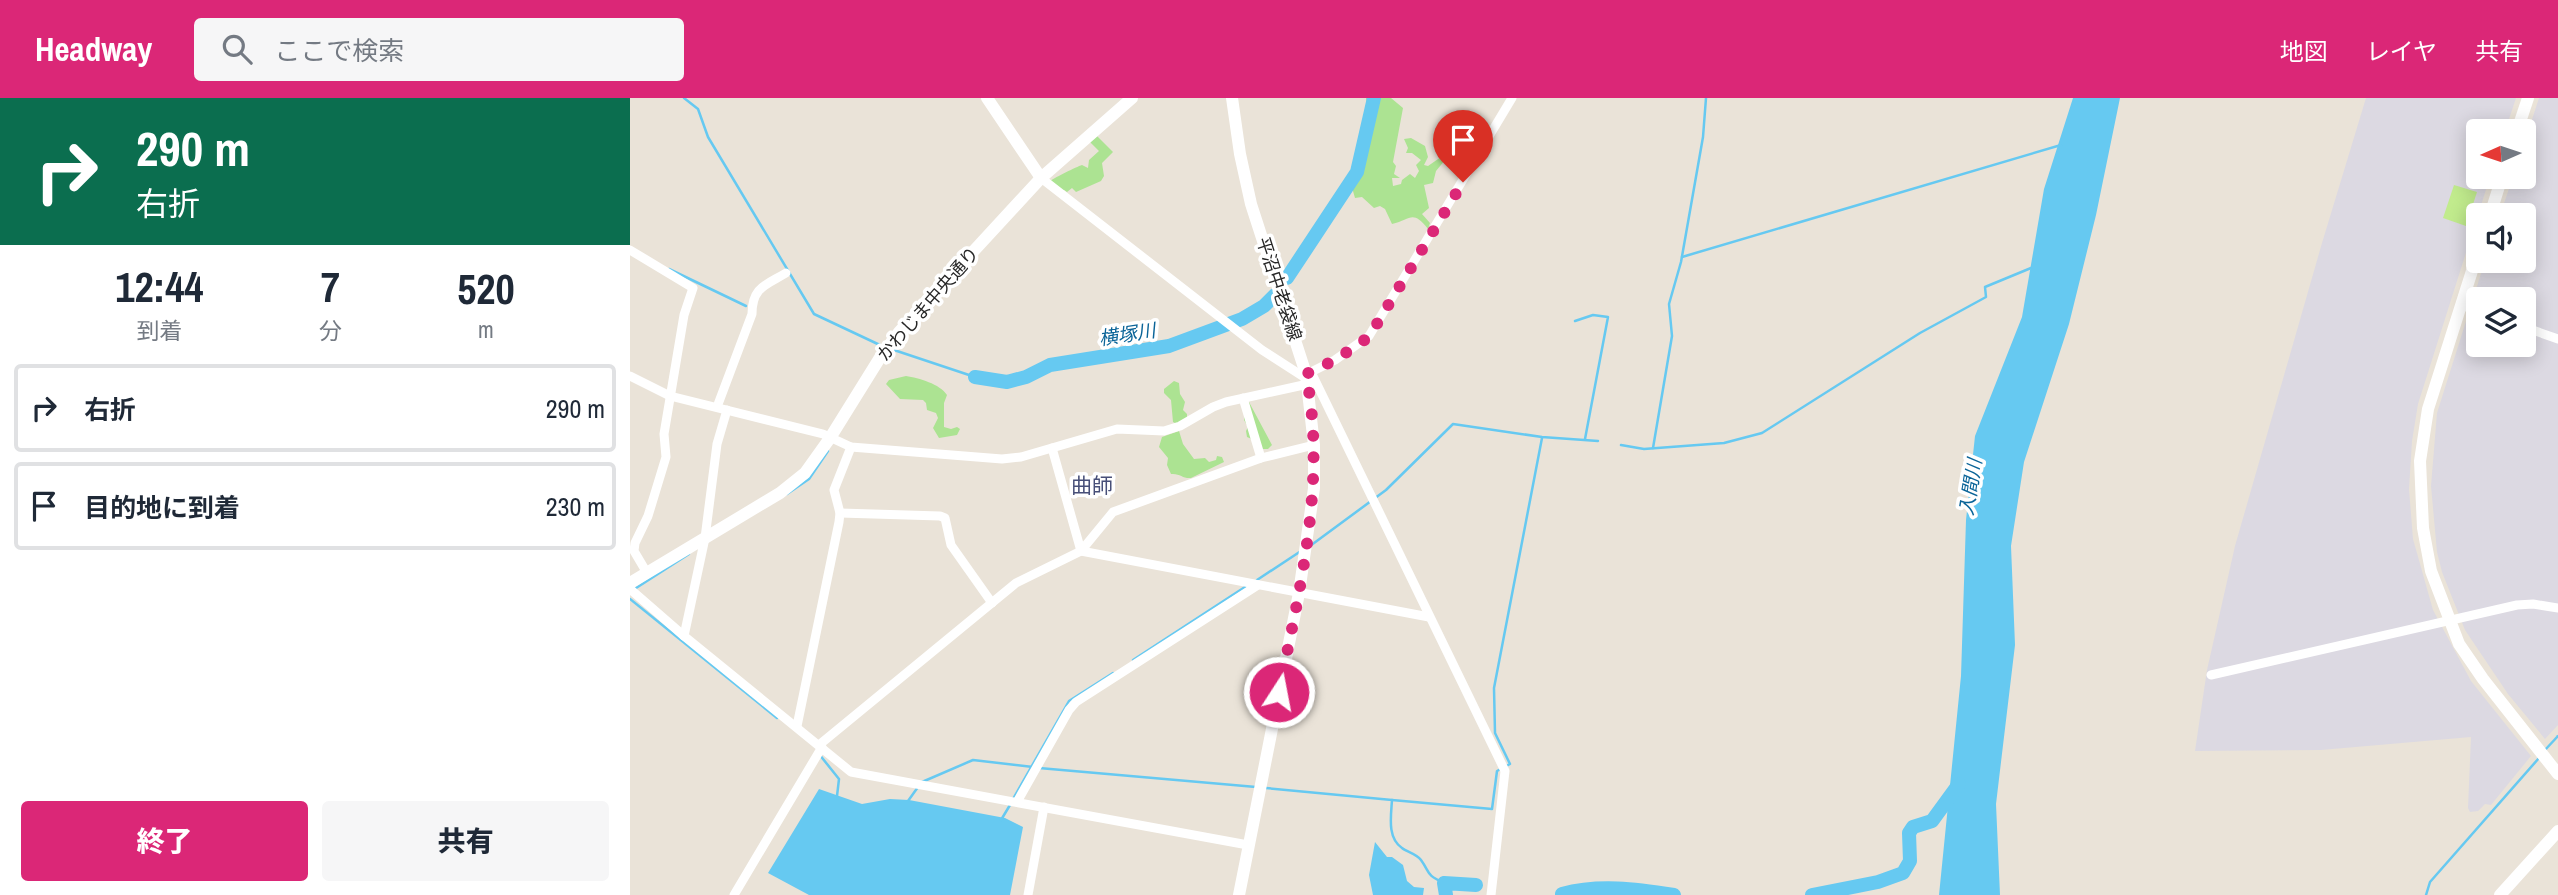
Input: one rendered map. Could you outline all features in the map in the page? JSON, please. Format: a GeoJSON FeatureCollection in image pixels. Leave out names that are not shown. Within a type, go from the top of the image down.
{"type":"FeatureCollection","features":[{"type":"Feature","properties":{"kind":"street"},"geometry":{"type":"LineString","coordinates":[[987,98],[1041,178],[1262,350],[1308,377],[1505,771],[1491,895]]}},
{"type":"Feature","properties":{"kind":"street","name":"かわじま中央通り"},"geometry":{"type":"LineString","coordinates":[[630,583],[793,484],[805,473],[881,356],[900,332],[1041,178],[1132,98]]}},
{"type":"Feature","properties":{"kind":"street","name":"平沼中老袋線"},"geometry":{"type":"LineString","coordinates":[[1232,98],[1251,204],[1308,377],[1314,445],[1314,488],[1299,593],[1239,895]]}},
{"type":"Feature","properties":{"kind":"street"},"geometry":{"type":"LineString","coordinates":[[630,376],[670,396],[830,438],[851,447],[1002,459],[1052,449],[1117,429],[1164,431],[1180,426],[1213,407],[1308,377],[1369,337],[1512,98]]}},
{"type":"Feature","properties":{"kind":"street"},"geometry":{"type":"LineString","coordinates":[[2521,119],[2528,98]]}},
{"type":"Feature","properties":{"kind":"street"},"geometry":{"type":"LineString","coordinates":[[630,250],[693,288],[684,315],[670,396],[664,434],[666,457],[634,551],[647,573]]}},
{"type":"Feature","properties":{"kind":"street"},"geometry":{"type":"LineString","coordinates":[[684,636],[705,538],[722,408],[758,290],[786,273]]}},
{"type":"Feature","properties":{"kind":"street"},"geometry":{"type":"LineString","coordinates":[[2471,273],[2428,409],[2420,461],[2425,539],[2431,571],[2459,644],[2483,679],[2558,774]]}},
{"type":"Feature","properties":{"kind":"street"},"geometry":{"type":"LineString","coordinates":[[2461,305],[2466,307]]}},
{"type":"Feature","properties":{"kind":"street"},"geometry":{"type":"LineString","coordinates":[[2536,331],[2558,339]]}},
{"type":"Feature","properties":{"kind":"street"},"geometry":{"type":"LineString","coordinates":[[1242,398],[1261,458]]}},
{"type":"Feature","properties":{"kind":"street"},"geometry":{"type":"LineString","coordinates":[[734,895],[820,746],[1016,583],[1081,551],[1113,512],[1261,458],[1314,445]]}},
{"type":"Feature","properties":{"kind":"street"},"geometry":{"type":"LineString","coordinates":[[797,726],[840,513],[834,490],[851,447]]}},
{"type":"Feature","properties":{"kind":"street"},"geometry":{"type":"LineString","coordinates":[[1052,449],[1081,551]]}},
{"type":"Feature","properties":{"kind":"street"},"geometry":{"type":"LineString","coordinates":[[840,513],[945,518],[951,545],[992,603]]}},
{"type":"Feature","properties":{"kind":"street"},"geometry":{"type":"LineString","coordinates":[[1081,551],[1429,617]]}},
{"type":"Feature","properties":{"kind":"street"},"geometry":{"type":"LineString","coordinates":[[1017,802],[1076,702],[1258,585]]}},
{"type":"Feature","properties":{"kind":"street"},"geometry":{"type":"LineString","coordinates":[[630,589],[851,772],[1248,845]]}},
{"type":"Feature","properties":{"kind":"street"},"geometry":{"type":"LineString","coordinates":[[2211,675],[2517,605],[2533,604],[2558,608]]}},
{"type":"Feature","properties":{"kind":"street"},"geometry":{"type":"LineString","coordinates":[[1028,895],[1044,807]]}},
{"type":"Feature","properties":{"kind":"street"},"geometry":{"type":"LineString","coordinates":[[2503,894],[2558,831]]}},
{"type":"Feature","properties":{"kind":"shaded area"},"geometry":{"type":"Polygon","coordinates":[[[2366,98],[2516,98],[2509,119],[2466,119],[2466,189],[2486,189],[2482,203],[2466,203],[2466,253],[2418,404],[2409,489],[2413,539],[2433,610],[2471,681],[2531,756],[2491,805],[2485,804],[2478,811],[2470,812],[2468,808],[2471,737],[2321,750],[2195,751],[2207,670],[2235,546],[2366,98]]]}},
{"type":"Feature","properties":{"kind":"shaded area"},"geometry":{"type":"Polygon","coordinates":[[[2539,98],[2558,98],[2558,725],[2545,739],[2508,694],[2465,630],[2437,552],[2431,486],[2437,413],[2466,321],[2466,357],[2536,357],[2536,287],[2477,287],[2481,273],[2536,273],[2536,203],[2504,203],[2509,189],[2536,189],[2536,119],[2532,119],[2539,98]]]}},
{"type":"Feature","properties":{"kind":"green space"},"geometry":{"type":"Polygon","coordinates":[[[1366,98],[1391,98],[1403,108],[1393,162],[1396,166],[1394,174],[1400,178],[1392,178],[1393,186],[1401,184],[1410,174],[1415,178],[1419,171],[1416,165],[1421,160],[1412,153],[1406,153],[1408,148],[1404,139],[1411,138],[1425,146],[1428,157],[1424,165],[1428,166],[1441,157],[1445,160],[1436,171],[1433,183],[1424,185],[1429,208],[1422,214],[1430,223],[1428,229],[1418,219],[1411,217],[1392,224],[1385,209],[1380,206],[1374,208],[1362,197],[1355,198],[1353,191],[1347,186],[1352,182],[1350,177],[1357,157],[1361,129],[1368,113],[1366,98]]]}},
{"type":"Feature","properties":{"kind":"green space"},"geometry":{"type":"Polygon","coordinates":[[[1097,136],[1113,152],[1102,163],[1104,176],[1101,181],[1076,192],[1072,188],[1062,192],[1050,181],[1082,165],[1088,168],[1089,160],[1099,151],[1090,142],[1097,136]]]}},
{"type":"Feature","properties":{"kind":"green space"},"geometry":{"type":"Polygon","coordinates":[[[2454,185],[2477,192],[2473,203],[2466,203],[2466,226],[2443,218],[2454,185]]]}},
{"type":"Feature","properties":{"kind":"green space"},"geometry":{"type":"Polygon","coordinates":[[[906,376],[929,382],[944,391],[947,395],[944,403],[944,427],[957,427],[960,429],[957,435],[939,438],[933,428],[938,418],[936,413],[927,410],[923,400],[900,399],[886,384],[889,380],[906,376]]]}},
{"type":"Feature","properties":{"kind":"green space"},"geometry":{"type":"Polygon","coordinates":[[[1174,381],[1179,383],[1180,394],[1185,402],[1183,410],[1187,414],[1187,418],[1177,424],[1173,422],[1171,400],[1164,393],[1164,389],[1174,381]]]}},
{"type":"Feature","properties":{"kind":"green space"},"geometry":{"type":"Polygon","coordinates":[[[1249,402],[1272,445],[1268,449],[1261,449],[1254,440],[1247,437],[1248,427],[1244,420],[1245,404],[1249,402]]]}},
{"type":"Feature","properties":{"kind":"green space"},"geometry":{"type":"Polygon","coordinates":[[[1179,431],[1183,444],[1194,459],[1205,458],[1209,462],[1216,460],[1217,456],[1222,457],[1224,462],[1191,478],[1171,474],[1167,465],[1168,458],[1159,447],[1162,437],[1179,431]]]}},
{"type":"Feature","properties":{"kind":"water","name":"入間川"},"geometry":{"type":"Polygon","coordinates":[[[2073,98],[2120,98],[2096,215],[2069,324],[2024,462],[2011,546],[2015,645],[1996,804],[2000,895],[1939,895],[1961,676],[1966,520],[1975,436],[2022,317],[2044,189],[2073,98]]]}},
{"type":"Feature","properties":{"kind":"water"},"geometry":{"type":"Polygon","coordinates":[[[819,789],[862,804],[890,799],[909,800],[1005,818],[1023,827],[1010,895],[809,895],[768,873],[819,789]]]}},
{"type":"Feature","properties":{"kind":"water"},"geometry":{"type":"Polygon","coordinates":[[[1375,842],[1387,857],[1392,857],[1403,865],[1407,881],[1414,887],[1424,888],[1423,895],[1373,895],[1369,875],[1375,842]]]}},
{"type":"Feature","properties":{"kind":"waterway"},"geometry":{"type":"LineString","coordinates":[[684,98],[698,109],[708,137],[814,314],[882,346]]}},
{"type":"Feature","properties":{"kind":"waterway","name":"横塚川"},"geometry":{"type":"LineString","coordinates":[[1287,278],[1357,172],[1374,98]]}},
{"type":"Feature","properties":{"kind":"waterway"},"geometry":{"type":"LineString","coordinates":[[1653,448],[1672,336],[1669,304],[1681,262],[1703,137],[1706,98]]}},
{"type":"Feature","properties":{"kind":"waterway"},"geometry":{"type":"LineString","coordinates":[[1682,257],[2061,145]]}},
{"type":"Feature","properties":{"kind":"waterway"},"geometry":{"type":"LineString","coordinates":[[1621,445],[1644,449],[1724,443],[1762,433],[1920,333],[1986,297],[1985,287],[2031,268]]}},
{"type":"Feature","properties":{"kind":"waterway"},"geometry":{"type":"LineString","coordinates":[[669,269],[746,306]]}},
{"type":"Feature","properties":{"kind":"waterway","name":"横塚川"},"geometry":{"type":"LineString","coordinates":[[975,377],[1007,382],[1026,377],[1050,365],[1169,346],[1242,319],[1264,306],[1275,295]]}},
{"type":"Feature","properties":{"kind":"waterway"},"geometry":{"type":"LineString","coordinates":[[1575,321],[1593,315],[1608,317],[1585,439]]}},
{"type":"Feature","properties":{"kind":"waterway"},"geometry":{"type":"LineString","coordinates":[[891,349],[975,377]]}},
{"type":"Feature","properties":{"kind":"waterway"},"geometry":{"type":"LineString","coordinates":[[1310,546],[1386,490],[1453,424],[1542,437],[1598,441]]}},
{"type":"Feature","properties":{"kind":"waterway"},"geometry":{"type":"LineString","coordinates":[[1392,800],[1492,809],[1497,771],[1510,764],[1495,733],[1494,688],[1542,438]]}},
{"type":"Feature","properties":{"kind":"waterway"},"geometry":{"type":"LineString","coordinates":[[787,494],[809,479],[828,451]]}},
{"type":"Feature","properties":{"kind":"waterway"},"geometry":{"type":"LineString","coordinates":[[1257,580],[1301,551]]}},
{"type":"Feature","properties":{"kind":"waterway"},"geometry":{"type":"LineString","coordinates":[[633,590],[689,554]]}},
{"type":"Feature","properties":{"kind":"waterway"},"geometry":{"type":"LineString","coordinates":[[1133,660],[1248,585]]}},
{"type":"Feature","properties":{"kind":"waterway"},"geometry":{"type":"LineString","coordinates":[[630,599],[777,718]]}},
{"type":"Feature","properties":{"kind":"waterway"},"geometry":{"type":"LineString","coordinates":[[1013,799],[1069,701],[1113,673]]}},
{"type":"Feature","properties":{"kind":"waterway"},"geometry":{"type":"LineString","coordinates":[[2545,750],[2558,736]]}},
{"type":"Feature","properties":{"kind":"waterway"},"geometry":{"type":"LineString","coordinates":[[819,754],[839,779],[837,796]]}},
{"type":"Feature","properties":{"kind":"waterway"},"geometry":{"type":"LineString","coordinates":[[2426,895],[2430,882],[2539,758]]}},
{"type":"Feature","properties":{"kind":"waterway"},"geometry":{"type":"LineString","coordinates":[[922,782],[973,760],[1033,767]]}},
{"type":"Feature","properties":{"kind":"waterway"},"geometry":{"type":"LineString","coordinates":[[1039,768],[1256,787]]}},
{"type":"Feature","properties":{"kind":"waterway"},"geometry":{"type":"LineString","coordinates":[[1812,895],[1878,882],[1903,873],[1910,861],[1909,833],[1913,827],[1932,821],[1959,784]]}},
{"type":"Feature","properties":{"kind":"waterway"},"geometry":{"type":"LineString","coordinates":[[908,801],[918,787]]}},
{"type":"Feature","properties":{"kind":"waterway"},"geometry":{"type":"LineString","coordinates":[[1266,788],[1392,800],[1391,826],[1397,844],[1419,858],[1431,875],[1444,883]]}},
{"type":"Feature","properties":{"kind":"waterway"},"geometry":{"type":"LineString","coordinates":[[1001,820],[1010,805]]}},
{"type":"Feature","properties":{"kind":"waterway"},"geometry":{"type":"LineString","coordinates":[[1446,895],[1444,883],[1476,885]]}},
{"type":"Feature","properties":{"kind":"waterway"},"geometry":{"type":"LineString","coordinates":[[1562,894],[1604,888],[1674,895]]}},
{"type":"Feature","properties":{"kind":"district","name":"曲師"},"geometry":{"type":"Point","coordinates":[1092,486]}},
{"type":"Feature","properties":{"kind":"route"},"geometry":{"type":"LineString","coordinates":[[1279,692],[1299,593],[1314,488],[1314,445],[1306,374],[1335,360],[1369,337],[1463,182]]}}]}
